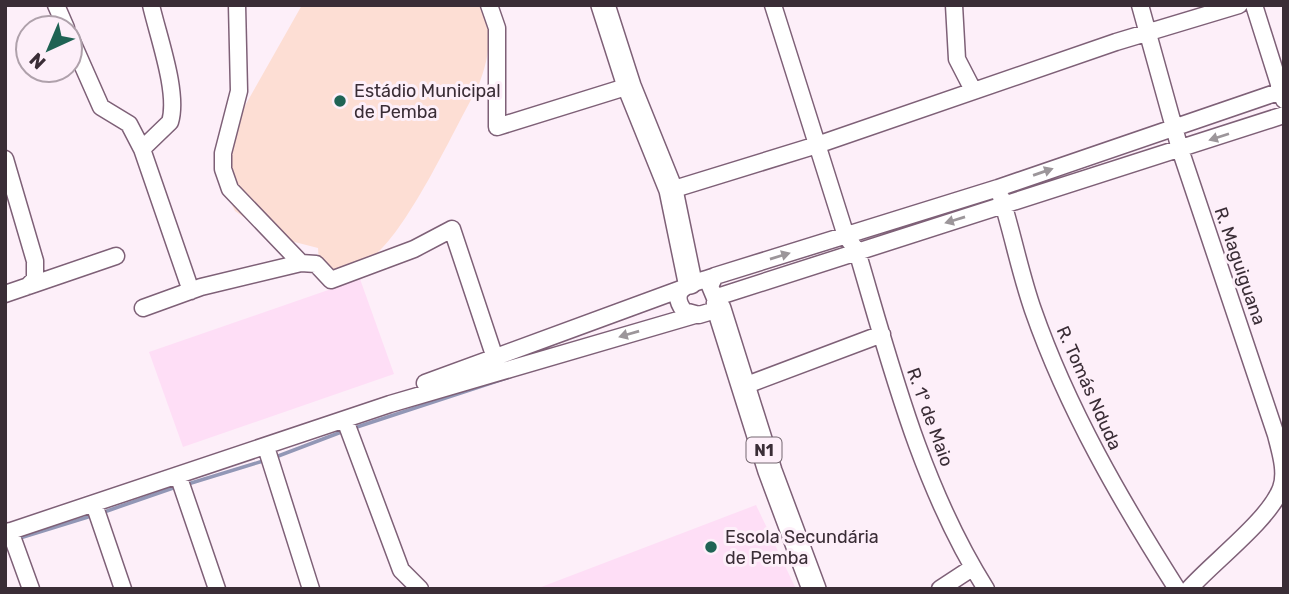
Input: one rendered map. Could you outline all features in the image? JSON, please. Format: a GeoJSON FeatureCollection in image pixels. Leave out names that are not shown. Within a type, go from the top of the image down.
{"type":"FeatureCollection","features":[{"type":"Feature","properties":{"kind":"highway"},"geometry":{"type":"LineString","coordinates":[[603,5],[629,86],[671,190],[686,285]]}},
{"type":"Feature","properties":{"kind":"highway","name":"N1"},"geometry":{"type":"LineString","coordinates":[[720,303],[770,471],[814,589]]}},
{"type":"Feature","properties":{"kind":"street"},"geometry":{"type":"LineString","coordinates":[[142,149],[170,122],[172,116],[170,86],[151,5]]}},
{"type":"Feature","properties":{"kind":"street"},"geometry":{"type":"LineString","coordinates":[[237,5],[239,91],[223,153],[223,169],[230,189],[301,263]]}},
{"type":"Feature","properties":{"kind":"street"},"geometry":{"type":"LineString","coordinates":[[489,5],[497,28],[497,127],[629,86]]}},
{"type":"Feature","properties":{"kind":"street"},"geometry":{"type":"LineString","coordinates":[[773,5],[846,236]]}},
{"type":"Feature","properties":{"kind":"street"},"geometry":{"type":"LineString","coordinates":[[954,5],[957,59],[973,90]]}},
{"type":"Feature","properties":{"kind":"street","name":"R. Maguiguana"},"geometry":{"type":"LineString","coordinates":[[1140,5],[1180,149],[1280,434],[1283,465],[1282,487],[1268,509],[1189,589]]}},
{"type":"Feature","properties":{"kind":"street"},"geometry":{"type":"LineString","coordinates":[[671,190],[817,145],[973,90],[1240,5]]}},
{"type":"Feature","properties":{"kind":"street"},"geometry":{"type":"LineString","coordinates":[[30,589],[8,532],[266,447],[542,350],[686,285],[998,188],[1175,127],[1283,94],[1254,5]]}},
{"type":"Feature","properties":{"kind":"street"},"geometry":{"type":"LineString","coordinates":[[84,69],[101,107],[129,124],[142,149],[191,291]]}},
{"type":"Feature","properties":{"kind":"street"},"geometry":{"type":"LineString","coordinates":[[390,404],[411,388],[495,358],[695,315],[857,251],[1284,115]]}},
{"type":"Feature","properties":{"kind":"street"},"geometry":{"type":"LineString","coordinates":[[5,159],[35,261],[35,279],[29,286]]}},
{"type":"Feature","properties":{"kind":"street","name":"R. Tomás Nduda"},"geometry":{"type":"LineString","coordinates":[[998,188],[1033,310],[1074,409],[1123,504],[1177,589]]}},
{"type":"Feature","properties":{"kind":"street"},"geometry":{"type":"LineString","coordinates":[[143,308],[191,291],[301,263],[316,264],[331,280],[414,249],[452,229],[495,358]]}},
{"type":"Feature","properties":{"kind":"street","name":"R. 1º de Maio"},"geometry":{"type":"LineString","coordinates":[[846,236],[857,251],[909,424],[943,508],[972,568],[986,589]]}},
{"type":"Feature","properties":{"kind":"street"},"geometry":{"type":"LineString","coordinates":[[5,294],[116,256]]}},
{"type":"Feature","properties":{"kind":"street"},"geometry":{"type":"LineString","coordinates":[[715,276],[710,286],[720,303]]}},
{"type":"Feature","properties":{"kind":"street"},"geometry":{"type":"LineString","coordinates":[[686,285],[681,306],[695,315]]}},
{"type":"Feature","properties":{"kind":"street"},"geometry":{"type":"LineString","coordinates":[[744,386],[882,334]]}},
{"type":"Feature","properties":{"kind":"street"},"geometry":{"type":"LineString","coordinates":[[345,420],[401,569],[421,589]]}},
{"type":"Feature","properties":{"kind":"street"},"geometry":{"type":"LineString","coordinates":[[266,447],[311,589]]}},
{"type":"Feature","properties":{"kind":"street"},"geometry":{"type":"LineString","coordinates":[[178,475],[217,589]]}},
{"type":"Feature","properties":{"kind":"street"},"geometry":{"type":"LineString","coordinates":[[94,504],[123,589]]}},
{"type":"Feature","properties":{"kind":"street"},"geometry":{"type":"LineString","coordinates":[[940,589],[972,568]]}},
{"type":"Feature","properties":{"kind":"shaded area"},"geometry":{"type":"Polygon","coordinates":[[[302,5],[484,5],[489,37],[485,66],[478,87],[429,179],[399,227],[370,259],[353,267],[320,276],[318,248],[271,236],[235,211],[226,192],[225,141],[302,5]]]}},
{"type":"Feature","properties":{"kind":"shaded area"},"geometry":{"type":"Polygon","coordinates":[[[360,279],[394,374],[183,447],[149,352],[360,279]]]}},
{"type":"Feature","properties":{"kind":"shaded area","name":"Escola Secundária de Pemba"},"geometry":{"type":"Polygon","coordinates":[[[756,505],[796,589],[536,589],[756,505]]]}},
{"type":"Feature","properties":{"kind":"waterway"},"geometry":{"type":"LineString","coordinates":[[357,427],[510,377]]}},
{"type":"Feature","properties":{"kind":"waterway"},"geometry":{"type":"LineString","coordinates":[[273,458],[344,431]]}},
{"type":"Feature","properties":{"kind":"waterway"},"geometry":{"type":"LineString","coordinates":[[188,484],[263,461]]}},
{"type":"Feature","properties":{"kind":"waterway"},"geometry":{"type":"LineString","coordinates":[[107,511],[176,487]]}},
{"type":"Feature","properties":{"kind":"waterway"},"geometry":{"type":"LineString","coordinates":[[20,538],[88,517]]}},
{"type":"Feature","properties":{"kind":"place","name":"Estádio Municipal de Pemba"},"geometry":{"type":"Point","coordinates":[340,101]}},
{"type":"Feature","properties":{"kind":"place","name":"Escola Secundária de Pemba"},"geometry":{"type":"Point","coordinates":[711,547]}}]}
